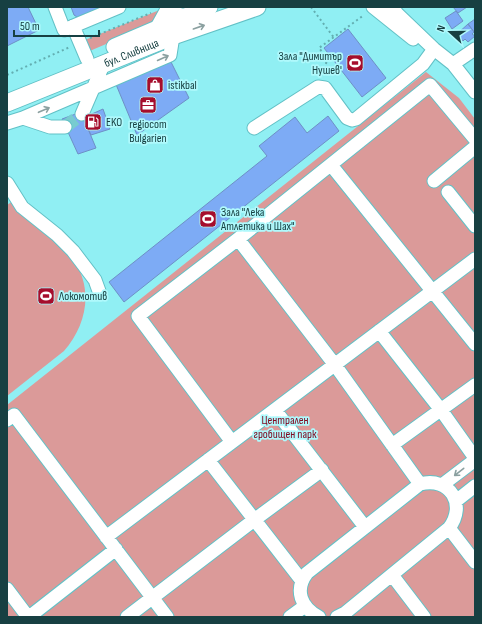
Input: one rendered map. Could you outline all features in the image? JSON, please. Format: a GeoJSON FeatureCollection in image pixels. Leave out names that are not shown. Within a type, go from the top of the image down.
{"type":"FeatureCollection","features":[{"type":"Feature","properties":{"kind":"main road","name":"бул. Сливница"},"geometry":{"type":"LineString","coordinates":[[7,91],[88,59],[209,7]]}},
{"type":"Feature","properties":{"kind":"main road","name":"бул. Сливница"},"geometry":{"type":"LineString","coordinates":[[7,103],[173,36],[258,7]]}},
{"type":"Feature","properties":{"kind":"street"},"geometry":{"type":"LineString","coordinates":[[55,7],[64,30],[119,7]]}},
{"type":"Feature","properties":{"kind":"street"},"geometry":{"type":"LineString","coordinates":[[392,8],[434,49],[453,64],[475,92]]}},
{"type":"Feature","properties":{"kind":"street"},"geometry":{"type":"LineString","coordinates":[[156,29],[165,9],[186,16]]}},
{"type":"Feature","properties":{"kind":"street"},"geometry":{"type":"LineString","coordinates":[[369,10],[412,38],[434,49]]}},
{"type":"Feature","properties":{"kind":"street"},"geometry":{"type":"LineString","coordinates":[[73,26],[88,59]]}},
{"type":"Feature","properties":{"kind":"street"},"geometry":{"type":"LineString","coordinates":[[7,123],[23,118],[170,55],[173,36]]}},
{"type":"Feature","properties":{"kind":"street"},"geometry":{"type":"LineString","coordinates":[[254,128],[318,87],[325,88],[347,118],[352,120],[356,119],[424,64],[434,49]]}},
{"type":"Feature","properties":{"kind":"street"},"geometry":{"type":"LineString","coordinates":[[453,64],[475,50]]}},
{"type":"Feature","properties":{"kind":"street"},"geometry":{"type":"LineString","coordinates":[[82,114],[104,63]]}},
{"type":"Feature","properties":{"kind":"street"},"geometry":{"type":"LineString","coordinates":[[232,442],[138,316],[238,240],[430,85],[475,139]]}},
{"type":"Feature","properties":{"kind":"street"},"geometry":{"type":"LineString","coordinates":[[23,118],[50,127],[66,127]]}},
{"type":"Feature","properties":{"kind":"street"},"geometry":{"type":"LineString","coordinates":[[434,181],[475,148]]}},
{"type":"Feature","properties":{"kind":"street"},"geometry":{"type":"LineString","coordinates":[[331,165],[475,344]]}},
{"type":"Feature","properties":{"kind":"street"},"geometry":{"type":"LineString","coordinates":[[7,183],[22,207],[57,235],[72,251],[95,280],[99,290]]}},
{"type":"Feature","properties":{"kind":"street"},"geometry":{"type":"LineString","coordinates":[[448,192],[475,226]]}},
{"type":"Feature","properties":{"kind":"street"},"geometry":{"type":"LineString","coordinates":[[238,240],[334,365],[420,484]]}},
{"type":"Feature","properties":{"kind":"street"},"geometry":{"type":"LineString","coordinates":[[106,537],[475,258]]}},
{"type":"Feature","properties":{"kind":"street"},"geometry":{"type":"LineString","coordinates":[[379,331],[442,410],[475,459],[442,485]]}},
{"type":"Feature","properties":{"kind":"street"},"geometry":{"type":"LineString","coordinates":[[392,445],[475,385]]}},
{"type":"Feature","properties":{"kind":"street"},"geometry":{"type":"LineString","coordinates":[[275,410],[365,527]]}},
{"type":"Feature","properties":{"kind":"street"},"geometry":{"type":"LineString","coordinates":[[7,420],[14,415],[167,617]]}},
{"type":"Feature","properties":{"kind":"street"},"geometry":{"type":"LineString","coordinates":[[208,460],[302,581]]}},
{"type":"Feature","properties":{"kind":"street"},"geometry":{"type":"LineString","coordinates":[[127,617],[322,470]]}},
{"type":"Feature","properties":{"kind":"street"},"geometry":{"type":"LineString","coordinates":[[319,617],[311,613],[305,606],[300,591],[304,577],[311,569],[420,484],[431,482],[442,485],[453,495],[456,501],[456,514],[454,522],[449,528],[392,575],[337,617]]}},
{"type":"Feature","properties":{"kind":"street"},"geometry":{"type":"LineString","coordinates":[[456,501],[475,486]]}},
{"type":"Feature","properties":{"kind":"street"},"geometry":{"type":"LineString","coordinates":[[449,528],[475,562]]}},
{"type":"Feature","properties":{"kind":"street"},"geometry":{"type":"LineString","coordinates":[[7,589],[28,617],[116,549]]}},
{"type":"Feature","properties":{"kind":"street"},"geometry":{"type":"LineString","coordinates":[[392,575],[424,617]]}},
{"type":"Feature","properties":{"kind":"street"},"geometry":{"type":"LineString","coordinates":[[290,617],[305,606]]}},
{"type":"Feature","properties":{"kind":"path"},"geometry":{"type":"LineString","coordinates":[[311,7],[334,38]]}},
{"type":"Feature","properties":{"kind":"path"},"geometry":{"type":"LineString","coordinates":[[7,75],[80,42],[165,9]]}},
{"type":"Feature","properties":{"kind":"path"},"geometry":{"type":"LineString","coordinates":[[326,64],[327,58],[319,48],[369,10]]}},
{"type":"Feature","properties":{"kind":"green space"},"geometry":{"type":"Polygon","coordinates":[[[167,7],[209,7],[160,21],[85,53],[80,42],[167,7]]]}},
{"type":"Feature","properties":{"kind":"green space","name":"Централен гробищен парк"},"geometry":{"type":"Polygon","coordinates":[[[426,72],[459,98],[475,119],[475,617],[7,617],[7,405],[426,72]]]}},
{"type":"Feature","properties":{"kind":"green space","name":"Локомотив"},"geometry":{"type":"Polygon","coordinates":[[[13,201],[74,261],[84,284],[85,308],[78,330],[64,351],[7,396],[7,205],[13,201]]]}},
{"type":"Feature","properties":{"kind":"building"},"geometry":{"type":"Polygon","coordinates":[[[7,7],[28,7],[39,30],[7,46],[7,7]]]}},
{"type":"Feature","properties":{"kind":"building"},"geometry":{"type":"Polygon","coordinates":[[[71,7],[104,7],[77,17],[74,15],[71,7]]]}},
{"type":"Feature","properties":{"kind":"building"},"geometry":{"type":"Polygon","coordinates":[[[453,7],[467,7],[458,13],[453,7]]]}},
{"type":"Feature","properties":{"kind":"building"},"geometry":{"type":"Polygon","coordinates":[[[456,11],[463,21],[452,29],[445,18],[456,11]]]}},
{"type":"Feature","properties":{"kind":"building"},"geometry":{"type":"Polygon","coordinates":[[[475,19],[475,33],[468,24],[475,19]]]}},
{"type":"Feature","properties":{"kind":"building"},"geometry":{"type":"Polygon","coordinates":[[[468,24],[474,32],[472,34],[475,36],[468,42],[465,39],[463,41],[457,34],[468,24]]]}},
{"type":"Feature","properties":{"kind":"building","name":"Зала \"Димитър Нушев'"},"geometry":{"type":"Polygon","coordinates":[[[348,29],[386,78],[362,97],[324,48],[348,29]]]}},
{"type":"Feature","properties":{"kind":"building"},"geometry":{"type":"Polygon","coordinates":[[[170,60],[189,98],[137,135],[115,82],[170,60]]]}},
{"type":"Feature","properties":{"kind":"building"},"geometry":{"type":"Polygon","coordinates":[[[103,109],[110,129],[91,135],[83,118],[103,109]]]}},
{"type":"Feature","properties":{"kind":"building"},"geometry":{"type":"Polygon","coordinates":[[[81,112],[96,148],[78,154],[62,119],[81,112]]]}},
{"type":"Feature","properties":{"kind":"building","name":"Зала \"Лека Атлетика и Шах\""},"geometry":{"type":"Polygon","coordinates":[[[328,116],[339,131],[124,302],[109,282],[267,156],[259,146],[295,117],[307,133],[328,116]]]}},
{"type":"Feature","properties":{"kind":"tunnel"},"geometry":{"type":"LineString","coordinates":[[65,127],[82,114]]}},
{"type":"Feature","properties":{"kind":"place","name":"Зала \"Димитър Нушев'"},"geometry":{"type":"Point","coordinates":[355,63]}},
{"type":"Feature","properties":{"kind":"place","name":"istikbal"},"geometry":{"type":"Point","coordinates":[155,85]}},
{"type":"Feature","properties":{"kind":"place","name":"regiocom Bulgarien"},"geometry":{"type":"Point","coordinates":[148,105]}},
{"type":"Feature","properties":{"kind":"place","name":"EKO"},"geometry":{"type":"Point","coordinates":[93,122]}},
{"type":"Feature","properties":{"kind":"place","name":"Зала \"Лека Атлетика и Шах\""},"geometry":{"type":"Point","coordinates":[208,219]}},
{"type":"Feature","properties":{"kind":"place","name":"Локомотив"},"geometry":{"type":"Point","coordinates":[46,296]}}]}
